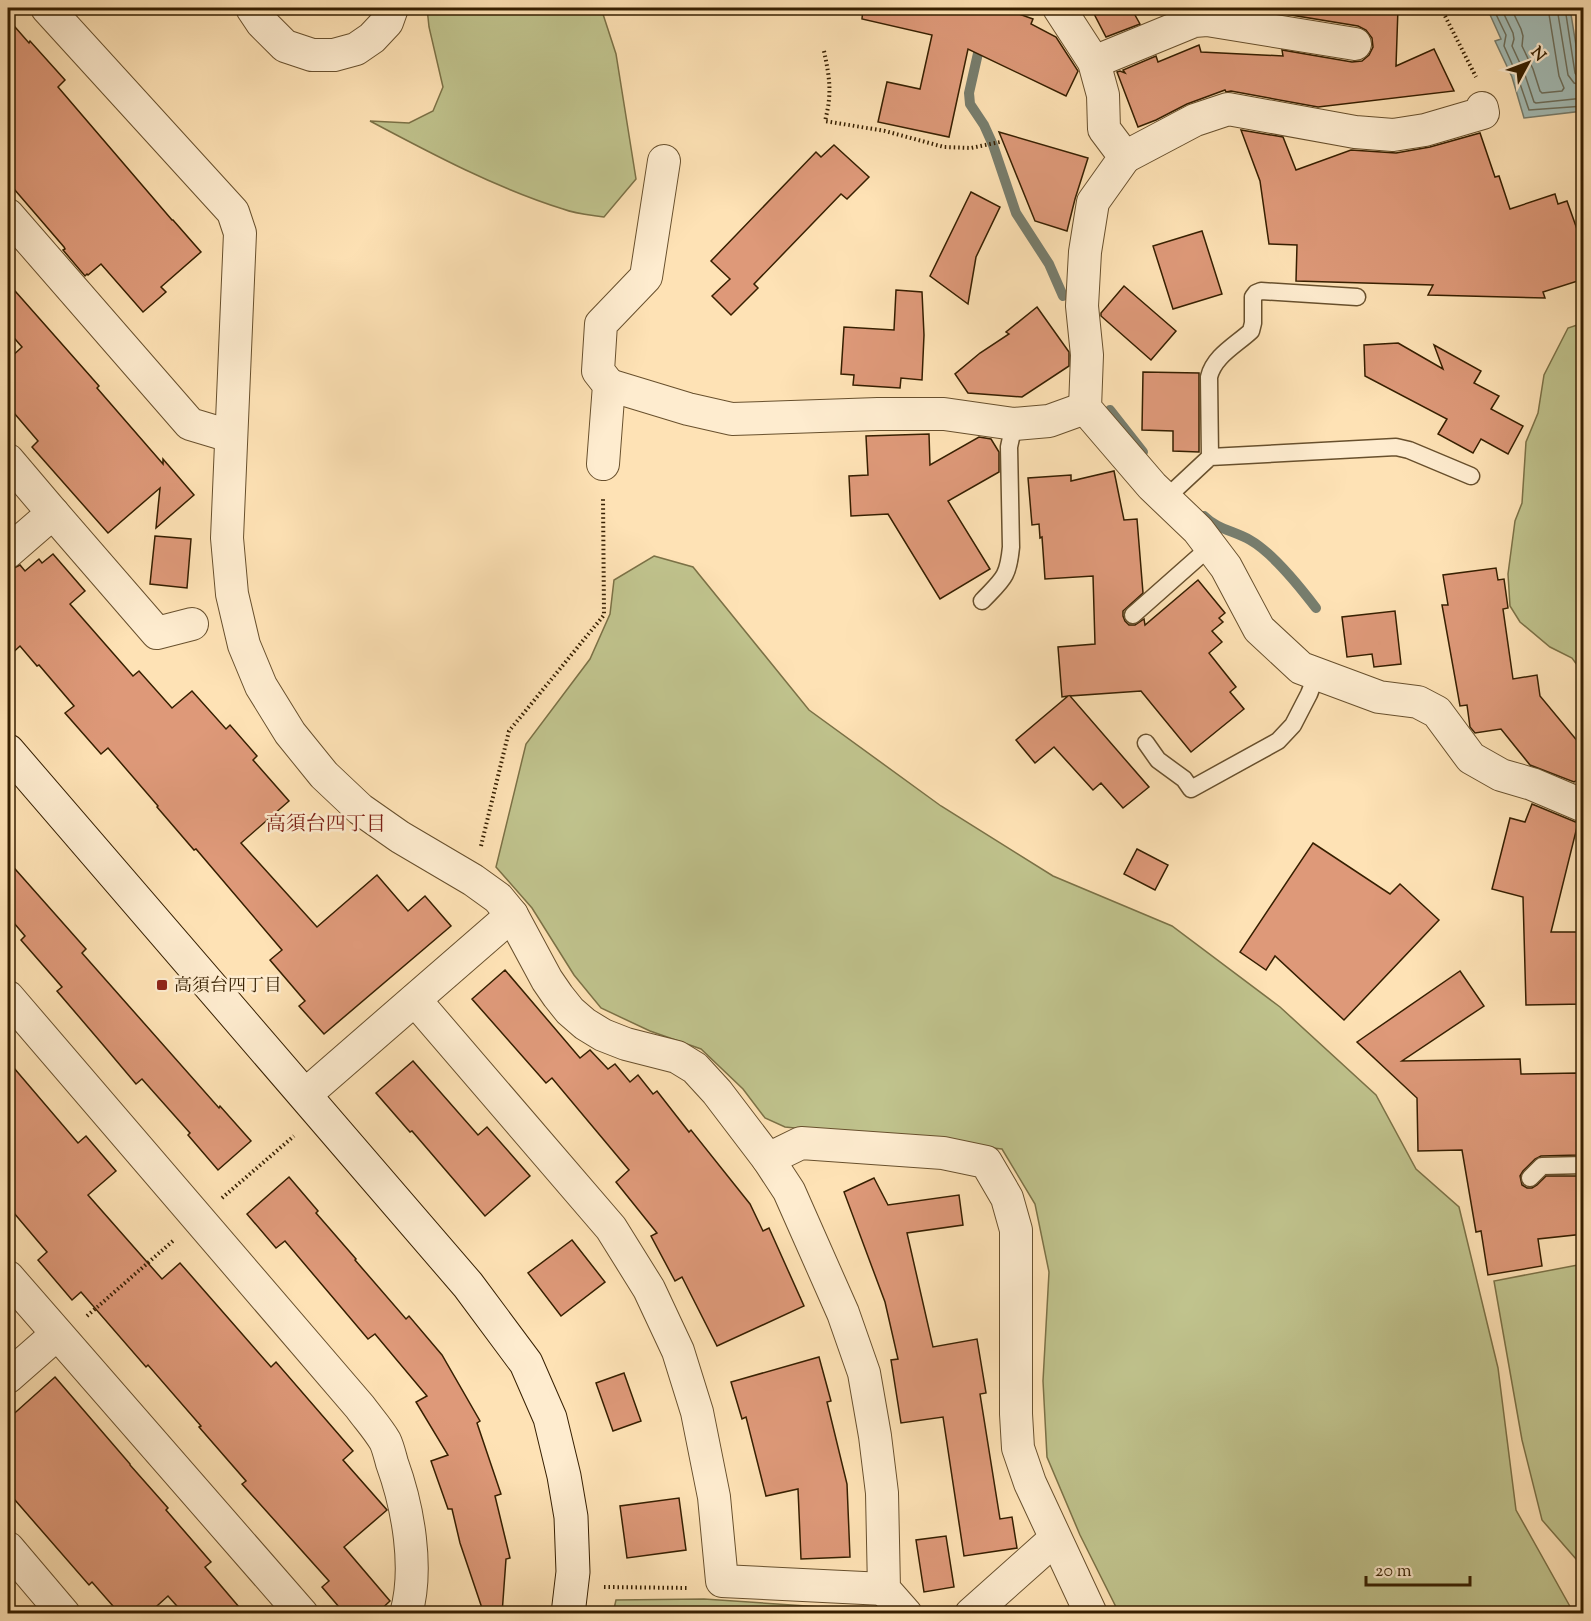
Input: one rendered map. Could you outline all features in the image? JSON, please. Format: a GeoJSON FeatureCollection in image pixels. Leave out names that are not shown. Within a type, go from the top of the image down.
{"type":"FeatureCollection","features":[{"type":"Feature","properties":{"kind":"street"},"geometry":{"type":"LineString","coordinates":[[47,8],[233,212],[240,233],[227,538],[232,594],[244,645],[261,686],[290,733],[324,775],[360,809],[400,837],[473,880],[498,898],[523,933],[547,980],[570,1011],[603,1035],[626,1044],[677,1056],[695,1068],[717,1092],[768,1159],[789,1191],[843,1313],[864,1373],[882,1493],[884,1589],[906,1614]]}},
{"type":"Feature","properties":{"kind":"street"},"geometry":{"type":"LineString","coordinates":[[252,8],[261,23],[285,46],[312,55],[334,55],[356,49],[372,38],[387,22],[392,8]]}},
{"type":"Feature","properties":{"kind":"street"},"geometry":{"type":"LineString","coordinates":[[1059,8],[1094,62],[1103,95],[1104,129],[1125,157]]}},
{"type":"Feature","properties":{"kind":"street"},"geometry":{"type":"LineString","coordinates":[[1094,62],[1194,21],[1231,15],[1355,44]]}},
{"type":"Feature","properties":{"kind":"street"},"geometry":{"type":"LineString","coordinates":[[1480,95],[1483,113],[1425,130],[1393,135],[1355,132],[1228,109],[1195,120],[1125,157],[1093,202],[1082,306],[1087,355],[1085,408],[1152,486],[1172,492],[1226,567],[1259,629],[1301,668],[1379,697],[1418,702],[1437,712],[1471,758],[1501,775],[1532,784],[1584,806]]}},
{"type":"Feature","properties":{"kind":"street"},"geometry":{"type":"LineString","coordinates":[[663,161],[646,277],[601,324],[598,371],[609,385],[688,409],[732,419],[944,414],[1014,424],[1049,421],[1085,408]]}},
{"type":"Feature","properties":{"kind":"street"},"geometry":{"type":"LineString","coordinates":[[8,215],[190,424],[230,436]]}},
{"type":"Feature","properties":{"kind":"street"},"geometry":{"type":"LineString","coordinates":[[603,464],[609,385]]}},
{"type":"Feature","properties":{"kind":"street"},"geometry":{"type":"LineString","coordinates":[[8,460],[157,633],[192,624]]}},
{"type":"Feature","properties":{"kind":"street"},"geometry":{"type":"LineString","coordinates":[[8,552],[53,513]]}},
{"type":"Feature","properties":{"kind":"street"},"geometry":{"type":"LineString","coordinates":[[8,751],[468,1285],[526,1363],[550,1418],[566,1486],[571,1517],[573,1572],[568,1614]]}},
{"type":"Feature","properties":{"kind":"street"},"geometry":{"type":"LineString","coordinates":[[305,1095],[512,915]]}},
{"type":"Feature","properties":{"kind":"street"},"geometry":{"type":"LineString","coordinates":[[8,997],[353,1398],[385,1441],[399,1481],[408,1522],[411,1561],[410,1600],[406,1614]]}},
{"type":"Feature","properties":{"kind":"street"},"geometry":{"type":"LineString","coordinates":[[415,1000],[611,1228],[648,1289],[678,1351],[698,1412],[714,1497],[722,1581],[884,1589]]}},
{"type":"Feature","properties":{"kind":"street"},"geometry":{"type":"LineString","coordinates":[[768,1159],[801,1143],[943,1153],[987,1162],[1007,1198],[1016,1230],[1018,1448],[1030,1483],[1091,1614]]}},
{"type":"Feature","properties":{"kind":"street"},"geometry":{"type":"LineString","coordinates":[[8,1277],[302,1614]]}},
{"type":"Feature","properties":{"kind":"street"},"geometry":{"type":"LineString","coordinates":[[8,1377],[57,1334]]}},
{"type":"Feature","properties":{"kind":"street"},"geometry":{"type":"LineString","coordinates":[[970,1614],[1055,1539]]}},
{"type":"Feature","properties":{"kind":"street"},"geometry":{"type":"LineString","coordinates":[[8,1548],[64,1614]]}},
{"type":"Feature","properties":{"kind":"lane"},"geometry":{"type":"LineString","coordinates":[[1210,457],[1209,377],[1211,369],[1215,362],[1251,331],[1253,297],[1256,293],[1262,291],[1357,297]]}},
{"type":"Feature","properties":{"kind":"lane"},"geometry":{"type":"LineString","coordinates":[[982,601],[1007,575],[1010,564],[1009,447],[1014,424]]}},
{"type":"Feature","properties":{"kind":"lane"},"geometry":{"type":"LineString","coordinates":[[1172,492],[1210,457],[1396,447],[1409,450],[1471,476]]}},
{"type":"Feature","properties":{"kind":"lane"},"geometry":{"type":"LineString","coordinates":[[1133,615],[1210,546]]}},
{"type":"Feature","properties":{"kind":"lane"},"geometry":{"type":"LineString","coordinates":[[1146,743],[1158,760],[1184,779],[1191,789],[1278,741],[1293,725],[1317,673]]}},
{"type":"Feature","properties":{"kind":"lane"},"geometry":{"type":"LineString","coordinates":[[1530,1178],[1542,1166],[1584,1165]]}},
{"type":"Feature","properties":{"kind":"path"},"geometry":{"type":"LineString","coordinates":[[1441,8],[1480,95]]}},
{"type":"Feature","properties":{"kind":"path"},"geometry":{"type":"LineString","coordinates":[[824,51],[830,79],[830,102],[825,121],[885,130],[944,147],[971,148],[1000,142]]}},
{"type":"Feature","properties":{"kind":"path"},"geometry":{"type":"LineString","coordinates":[[473,880],[509,730],[604,615],[603,464]]}},
{"type":"Feature","properties":{"kind":"path"},"geometry":{"type":"LineString","coordinates":[[603,1587],[704,1589],[722,1581]]}},
{"type":"Feature","properties":{"kind":"green space"},"geometry":{"type":"Polygon","coordinates":[[[427,8],[601,8],[616,54],[636,179],[604,217],[568,211],[513,191],[441,158],[370,121],[409,123],[433,111],[443,87],[429,27],[427,8]]]}},
{"type":"Feature","properties":{"kind":"green space"},"geometry":{"type":"Polygon","coordinates":[[[1584,323],[1583,673],[1572,658],[1550,647],[1520,622],[1510,606],[1508,574],[1515,521],[1522,503],[1526,442],[1538,413],[1544,375],[1568,328],[1584,323]]]}},
{"type":"Feature","properties":{"kind":"green space"},"geometry":{"type":"Polygon","coordinates":[[[654,556],[693,567],[809,710],[941,806],[1053,876],[1172,926],[1280,1007],[1376,1095],[1416,1169],[1459,1207],[1498,1368],[1516,1510],[1572,1610],[1579,1613],[1119,1613],[1080,1535],[1047,1457],[1043,1381],[1049,1272],[1035,1204],[1002,1149],[785,1127],[765,1118],[743,1089],[701,1049],[650,1031],[601,1008],[574,975],[532,908],[496,867],[526,744],[590,659],[610,614],[614,580],[654,556]]]}},
{"type":"Feature","properties":{"kind":"green space"},"geometry":{"type":"Polygon","coordinates":[[[1584,1264],[1583,1567],[1542,1520],[1522,1440],[1494,1281],[1584,1264]]]}},
{"type":"Feature","properties":{"kind":"green space"},"geometry":{"type":"Polygon","coordinates":[[[704,1599],[866,1610],[874,1613],[613,1613],[616,1600],[704,1599]]]}},
{"type":"Feature","properties":{"kind":"water"},"geometry":{"type":"Polygon","coordinates":[[[1487,8],[1570,8],[1583,89],[1583,111],[1524,118],[1512,77],[1495,41],[1501,39],[1487,8]]]}},
{"type":"Feature","properties":{"kind":"building"},"geometry":{"type":"Polygon","coordinates":[[[863,8],[1018,8],[1016,13],[1033,19],[1031,24],[1056,37],[1078,71],[1066,96],[968,49],[949,137],[878,122],[887,82],[920,89],[932,35],[862,19],[863,8]]]}},
{"type":"Feature","properties":{"kind":"building"},"geometry":{"type":"Polygon","coordinates":[[[1091,8],[1131,8],[1140,24],[1106,37],[1091,8]]]}},
{"type":"Feature","properties":{"kind":"building"},"geometry":{"type":"Polygon","coordinates":[[[1278,8],[1398,8],[1396,66],[1434,49],[1454,91],[1318,107],[1225,90],[1187,104],[1138,127],[1117,72],[1125,73],[1123,70],[1156,56],[1158,62],[1199,45],[1201,52],[1283,56],[1282,50],[1352,62],[1362,61],[1373,47],[1372,38],[1366,30],[1358,26],[1279,13],[1278,8]]]}},
{"type":"Feature","properties":{"kind":"building"},"geometry":{"type":"Polygon","coordinates":[[[8,19],[65,80],[58,87],[201,252],[161,287],[166,292],[143,312],[101,264],[85,276],[63,250],[64,247],[8,182],[8,19]]]}},
{"type":"Feature","properties":{"kind":"building"},"geometry":{"type":"Polygon","coordinates":[[[1241,130],[1283,137],[1296,170],[1351,150],[1396,153],[1430,147],[1480,133],[1495,177],[1499,176],[1510,209],[1555,194],[1558,204],[1567,201],[1584,249],[1584,279],[1543,292],[1545,298],[1428,295],[1433,285],[1296,281],[1297,245],[1269,244],[1260,181],[1241,130]]]}},
{"type":"Feature","properties":{"kind":"building"},"geometry":{"type":"Polygon","coordinates":[[[999,132],[1088,158],[1067,231],[1035,221],[999,132]]]}},
{"type":"Feature","properties":{"kind":"building"},"geometry":{"type":"Polygon","coordinates":[[[834,145],[869,177],[847,199],[841,194],[754,284],[758,288],[731,315],[712,296],[730,279],[711,261],[816,152],[821,157],[834,145]]]}},
{"type":"Feature","properties":{"kind":"building"},"geometry":{"type":"Polygon","coordinates":[[[971,192],[1000,207],[976,257],[968,304],[930,276],[971,192]]]}},
{"type":"Feature","properties":{"kind":"building"},"geometry":{"type":"Polygon","coordinates":[[[1202,231],[1222,294],[1173,309],[1153,246],[1202,231]]]}},
{"type":"Feature","properties":{"kind":"building"},"geometry":{"type":"Polygon","coordinates":[[[8,283],[99,386],[97,388],[163,464],[163,459],[194,495],[156,528],[160,488],[108,533],[32,447],[38,441],[8,406],[8,360],[22,347],[8,331],[8,283]]]}},
{"type":"Feature","properties":{"kind":"building"},"geometry":{"type":"Polygon","coordinates":[[[1124,286],[1176,331],[1151,360],[1101,316],[1101,313],[1124,286]]]}},
{"type":"Feature","properties":{"kind":"building"},"geometry":{"type":"Polygon","coordinates":[[[896,290],[922,292],[924,335],[922,380],[901,378],[900,388],[853,385],[854,375],[841,374],[844,327],[894,330],[896,290]]]}},
{"type":"Feature","properties":{"kind":"building"},"geometry":{"type":"Polygon","coordinates":[[[1037,307],[1069,352],[1069,366],[1022,397],[968,393],[955,374],[980,353],[1009,334],[1006,332],[1037,307]]]}},
{"type":"Feature","properties":{"kind":"building"},"geometry":{"type":"Polygon","coordinates":[[[1398,343],[1443,369],[1434,345],[1481,371],[1474,383],[1499,396],[1491,409],[1523,426],[1508,454],[1481,439],[1473,453],[1438,434],[1447,419],[1365,376],[1364,345],[1398,343]]]}},
{"type":"Feature","properties":{"kind":"building"},"geometry":{"type":"Polygon","coordinates":[[[1143,372],[1199,373],[1199,452],[1173,451],[1173,431],[1142,430],[1143,372]]]}},
{"type":"Feature","properties":{"kind":"building"},"geometry":{"type":"Polygon","coordinates":[[[929,434],[930,465],[979,437],[991,439],[999,452],[999,472],[948,501],[990,569],[940,599],[888,514],[851,516],[849,476],[868,475],[866,436],[929,434]]]}},
{"type":"Feature","properties":{"kind":"building"},"geometry":{"type":"Polygon","coordinates":[[[1114,471],[1124,520],[1137,519],[1143,593],[1123,611],[1125,621],[1129,625],[1135,625],[1144,619],[1145,625],[1198,580],[1225,613],[1219,618],[1223,622],[1212,631],[1222,642],[1209,653],[1236,687],[1230,692],[1244,709],[1191,752],[1141,691],[1070,696],[1149,787],[1123,808],[1101,783],[1093,790],[1054,747],[1035,763],[1016,740],[1068,696],[1062,697],[1058,647],[1095,644],[1093,576],[1045,579],[1042,537],[1040,538],[1039,524],[1032,525],[1028,478],[1071,475],[1071,481],[1114,471]]]}},
{"type":"Feature","properties":{"kind":"building"},"geometry":{"type":"Polygon","coordinates":[[[155,536],[191,539],[187,588],[150,584],[155,536]]]}},
{"type":"Feature","properties":{"kind":"building"},"geometry":{"type":"Polygon","coordinates":[[[53,554],[85,591],[70,604],[133,676],[139,671],[172,708],[192,691],[226,729],[230,725],[257,756],[253,760],[289,801],[241,843],[317,927],[377,875],[408,911],[425,896],[451,926],[324,1034],[299,1006],[305,1001],[270,960],[282,950],[108,748],[101,754],[65,713],[74,706],[39,665],[37,666],[20,646],[8,657],[8,569],[20,565],[25,571],[39,559],[42,563],[53,554]]]}},
{"type":"Feature","properties":{"kind":"building"},"geometry":{"type":"Polygon","coordinates":[[[1496,568],[1498,580],[1504,579],[1508,608],[1503,609],[1513,679],[1537,675],[1540,696],[1584,749],[1584,775],[1574,782],[1530,765],[1501,729],[1475,733],[1470,727],[1467,705],[1460,706],[1442,605],[1448,605],[1443,575],[1496,568]]]}},
{"type":"Feature","properties":{"kind":"building"},"geometry":{"type":"Polygon","coordinates":[[[1395,611],[1401,664],[1374,667],[1372,654],[1347,657],[1342,617],[1395,611]]]}},
{"type":"Feature","properties":{"kind":"building"},"geometry":{"type":"Polygon","coordinates":[[[1532,804],[1578,823],[1551,932],[1580,932],[1580,940],[1584,939],[1584,1004],[1526,1005],[1523,897],[1492,889],[1510,818],[1525,822],[1532,804]]]}},
{"type":"Feature","properties":{"kind":"building"},"geometry":{"type":"Polygon","coordinates":[[[1313,843],[1390,894],[1400,884],[1439,920],[1344,1020],[1275,956],[1266,970],[1240,952],[1313,843]]]}},
{"type":"Feature","properties":{"kind":"building"},"geometry":{"type":"Polygon","coordinates":[[[1137,849],[1168,865],[1155,890],[1124,874],[1137,849]]]}},
{"type":"Feature","properties":{"kind":"building"},"geometry":{"type":"Polygon","coordinates":[[[8,861],[86,949],[82,953],[251,1141],[218,1170],[188,1135],[190,1133],[142,1079],[136,1084],[57,991],[62,987],[21,940],[25,936],[8,916],[8,861]]]}},
{"type":"Feature","properties":{"kind":"building"},"geometry":{"type":"Polygon","coordinates":[[[505,970],[580,1058],[590,1050],[608,1069],[615,1064],[630,1082],[638,1075],[653,1094],[657,1091],[750,1204],[763,1231],[769,1228],[804,1306],[717,1346],[682,1277],[675,1281],[651,1236],[657,1233],[616,1182],[629,1170],[552,1078],[546,1083],[472,999],[505,970]]]}},
{"type":"Feature","properties":{"kind":"building"},"geometry":{"type":"Polygon","coordinates":[[[1460,971],[1484,1006],[1402,1061],[1520,1059],[1521,1074],[1577,1073],[1579,1155],[1541,1156],[1535,1159],[1520,1176],[1522,1185],[1532,1188],[1546,1176],[1579,1176],[1580,1189],[1584,1189],[1584,1234],[1538,1239],[1542,1266],[1488,1275],[1481,1231],[1476,1232],[1462,1150],[1418,1151],[1417,1098],[1357,1042],[1460,971]]]}},
{"type":"Feature","properties":{"kind":"building"},"geometry":{"type":"Polygon","coordinates":[[[8,1061],[78,1143],[86,1136],[116,1171],[88,1195],[162,1279],[180,1263],[271,1367],[276,1362],[353,1451],[343,1460],[387,1510],[344,1547],[390,1601],[376,1614],[345,1614],[322,1587],[329,1581],[242,1484],[246,1481],[199,1427],[201,1426],[81,1292],[72,1300],[38,1260],[47,1252],[8,1206],[8,1061]]]}},
{"type":"Feature","properties":{"kind":"building"},"geometry":{"type":"Polygon","coordinates":[[[413,1061],[478,1135],[487,1127],[530,1176],[485,1216],[376,1093],[413,1061]]]}},
{"type":"Feature","properties":{"kind":"building"},"geometry":{"type":"Polygon","coordinates":[[[289,1177],[355,1260],[406,1319],[409,1316],[442,1355],[480,1421],[477,1423],[501,1494],[495,1496],[510,1558],[506,1559],[502,1614],[484,1614],[460,1543],[452,1509],[448,1509],[431,1461],[448,1455],[416,1402],[427,1396],[375,1334],[368,1339],[285,1241],[276,1248],[247,1214],[289,1177]]]}},
{"type":"Feature","properties":{"kind":"building"},"geometry":{"type":"Polygon","coordinates":[[[874,1178],[888,1205],[959,1195],[963,1225],[907,1233],[933,1347],[977,1339],[986,1393],[980,1394],[1000,1519],[1012,1517],[1017,1548],[964,1556],[943,1417],[901,1423],[891,1360],[898,1359],[885,1302],[844,1192],[874,1178]]]}},
{"type":"Feature","properties":{"kind":"building"},"geometry":{"type":"Polygon","coordinates":[[[572,1240],[605,1282],[561,1316],[528,1273],[572,1240]]]}},
{"type":"Feature","properties":{"kind":"building"},"geometry":{"type":"Polygon","coordinates":[[[819,1357],[831,1401],[827,1402],[847,1484],[850,1557],[801,1559],[798,1489],[766,1496],[746,1417],[742,1419],[731,1382],[819,1357]]]}},
{"type":"Feature","properties":{"kind":"building"},"geometry":{"type":"Polygon","coordinates":[[[624,1373],[641,1421],[613,1431],[596,1383],[624,1373]]]}},
{"type":"Feature","properties":{"kind":"building"},"geometry":{"type":"Polygon","coordinates":[[[55,1377],[168,1508],[166,1510],[211,1562],[205,1567],[245,1614],[184,1614],[168,1596],[148,1614],[120,1614],[92,1582],[89,1585],[8,1492],[8,1419],[55,1377]]]}},
{"type":"Feature","properties":{"kind":"building"},"geometry":{"type":"Polygon","coordinates":[[[679,1498],[686,1550],[627,1558],[620,1506],[679,1498]]]}},
{"type":"Feature","properties":{"kind":"building"},"geometry":{"type":"Polygon","coordinates":[[[946,1536],[954,1587],[924,1592],[916,1540],[946,1536]]]}},
{"type":"Feature","properties":{"kind":"waterway"},"geometry":{"type":"LineString","coordinates":[[981,40],[969,93],[970,104],[984,125],[993,145],[1016,213],[1049,264],[1063,296]]}},
{"type":"Feature","properties":{"kind":"waterway"},"geometry":{"type":"LineString","coordinates":[[1110,410],[1143,452]]}},
{"type":"Feature","properties":{"kind":"waterway"},"geometry":{"type":"LineString","coordinates":[[1204,516],[1220,527],[1250,540],[1268,553],[1316,608]]}},
{"type":"Feature","properties":{"kind":"place","name":"高須台四丁目"},"geometry":{"type":"Point","coordinates":[162,985]}},
{"type":"Feature","properties":{"kind":"district","name":"高須台四丁目"},"geometry":{"type":"Point","coordinates":[326,823]}}]}
